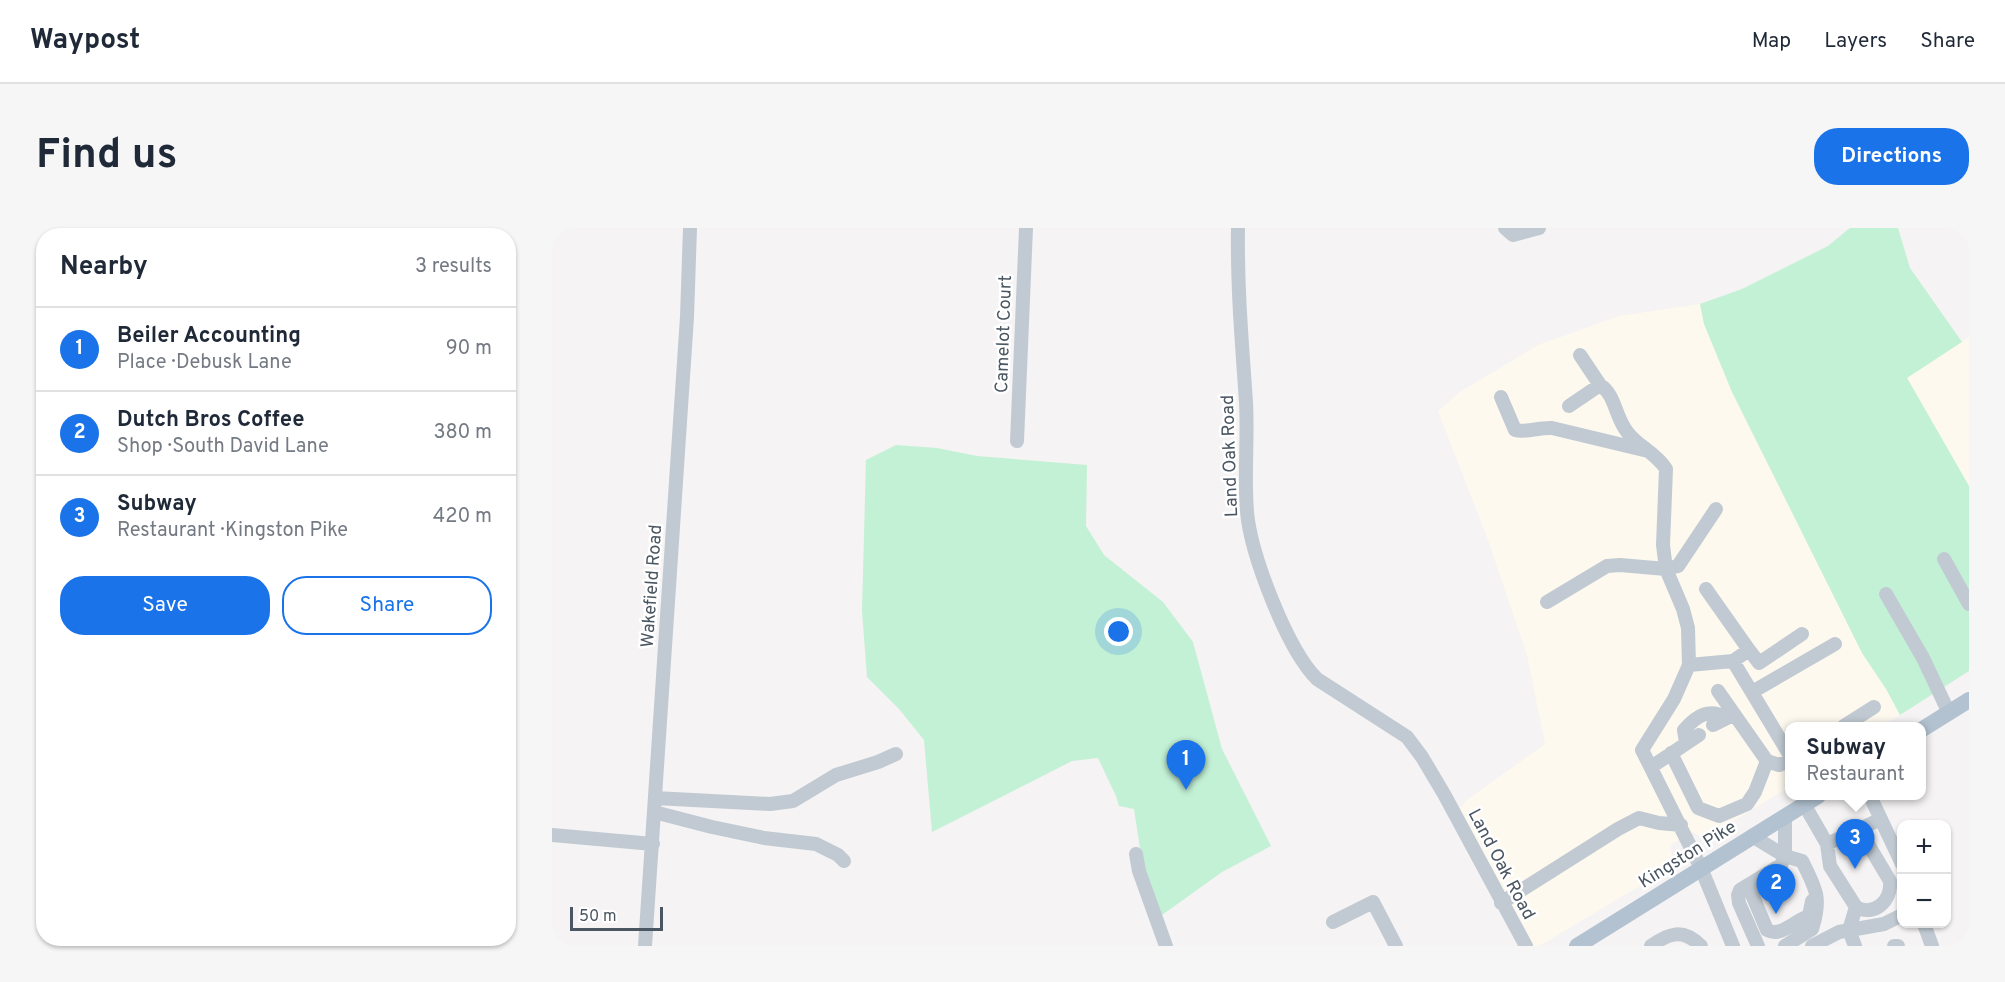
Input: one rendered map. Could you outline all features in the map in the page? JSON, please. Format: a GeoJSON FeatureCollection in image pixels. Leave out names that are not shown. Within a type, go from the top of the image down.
{"type":"FeatureCollection","features":[{"type":"Feature","properties":{"kind":"main road"},"geometry":{"type":"LineString","coordinates":[[1926,727],[1969,700]]}},
{"type":"Feature","properties":{"kind":"main road","name":"Kingston Pike"},"geometry":{"type":"LineString","coordinates":[[1578,946],[1810,800]]}},
{"type":"Feature","properties":{"kind":"street","name":"Wakefield Road"},"geometry":{"type":"LineString","coordinates":[[645,946],[687,317],[690,228]]}},
{"type":"Feature","properties":{"kind":"street","name":"Camelot Court"},"geometry":{"type":"LineString","coordinates":[[1017,441],[1026,228]]}},
{"type":"Feature","properties":{"kind":"street","name":"Land Oak Road"},"geometry":{"type":"LineString","coordinates":[[1238,228],[1237,257],[1246,411],[1247,514],[1255,549],[1271,597],[1307,669],[1317,679],[1407,737],[1422,757],[1526,946]]}},
{"type":"Feature","properties":{"kind":"street"},"geometry":{"type":"LineString","coordinates":[[1505,228],[1513,235],[1539,228]]}},
{"type":"Feature","properties":{"kind":"street"},"geometry":{"type":"LineString","coordinates":[[1580,355],[1600,385],[1611,394],[1616,415],[1628,434],[1661,461],[1666,469],[1663,545],[1666,569],[1683,609],[1688,628],[1689,666],[1674,699],[1642,750],[1701,868],[1733,946],[1755,941],[1739,903],[1738,895],[1744,888],[1780,866],[1789,857]]}},
{"type":"Feature","properties":{"kind":"street"},"geometry":{"type":"LineString","coordinates":[[1569,406],[1600,385]]}},
{"type":"Feature","properties":{"kind":"street"},"geometry":{"type":"LineString","coordinates":[[1501,396],[1515,430],[1552,428],[1650,451]]}},
{"type":"Feature","properties":{"kind":"street"},"geometry":{"type":"LineString","coordinates":[[1547,602],[1607,566],[1666,569],[1678,566],[1716,508]]}},
{"type":"Feature","properties":{"kind":"street"},"geometry":{"type":"LineString","coordinates":[[1944,559],[1969,604]]}},
{"type":"Feature","properties":{"kind":"street"},"geometry":{"type":"LineString","coordinates":[[1706,589],[1759,663],[1802,634]]}},
{"type":"Feature","properties":{"kind":"street"},"geometry":{"type":"LineString","coordinates":[[1886,594],[1923,658],[1948,713]]}},
{"type":"Feature","properties":{"kind":"street"},"geometry":{"type":"LineString","coordinates":[[1752,692],[1835,644]]}},
{"type":"Feature","properties":{"kind":"street"},"geometry":{"type":"LineString","coordinates":[[1689,666],[1733,661],[1749,650]]}},
{"type":"Feature","properties":{"kind":"street"},"geometry":{"type":"LineString","coordinates":[[1733,661],[1785,747]]}},
{"type":"Feature","properties":{"kind":"street"},"geometry":{"type":"LineString","coordinates":[[1718,690],[1730,716],[1767,761],[1779,765],[1785,763]]}},
{"type":"Feature","properties":{"kind":"street"},"geometry":{"type":"LineString","coordinates":[[1850,722],[1874,707]]}},
{"type":"Feature","properties":{"kind":"street"},"geometry":{"type":"LineString","coordinates":[[1686,742],[1684,730],[1692,721],[1708,713],[1716,712],[1730,716]]}},
{"type":"Feature","properties":{"kind":"street"},"geometry":{"type":"LineString","coordinates":[[1713,725],[1730,716]]}},
{"type":"Feature","properties":{"kind":"street"},"geometry":{"type":"LineString","coordinates":[[1651,767],[1699,735]]}},
{"type":"Feature","properties":{"kind":"street"},"geometry":{"type":"LineString","coordinates":[[1671,753],[1698,808],[1719,816],[1747,804],[1755,792],[1767,761]]}},
{"type":"Feature","properties":{"kind":"street"},"geometry":{"type":"LineString","coordinates":[[655,805],[770,804],[793,801],[836,775],[896,754]]}},
{"type":"Feature","properties":{"kind":"street"},"geometry":{"type":"LineString","coordinates":[[1814,800],[1827,844],[1830,866],[1856,907],[1861,910],[1875,909],[1886,901],[1890,881],[1859,829]]}},
{"type":"Feature","properties":{"kind":"street"},"geometry":{"type":"LineString","coordinates":[[1872,800],[1897,853]]}},
{"type":"Feature","properties":{"kind":"street"},"geometry":{"type":"LineString","coordinates":[[655,805],[754,836],[816,844],[838,855],[844,861]]}},
{"type":"Feature","properties":{"kind":"street"},"geometry":{"type":"LineString","coordinates":[[1744,888],[1767,930],[1772,933],[1779,932],[1809,916],[1811,891],[1789,857],[1785,816]]}},
{"type":"Feature","properties":{"kind":"street"},"geometry":{"type":"LineString","coordinates":[[1501,903],[1639,818],[1681,825]]}},
{"type":"Feature","properties":{"kind":"street"},"geometry":{"type":"LineString","coordinates":[[1827,844],[1881,819]]}},
{"type":"Feature","properties":{"kind":"street"},"geometry":{"type":"LineString","coordinates":[[552,835],[653,844]]}},
{"type":"Feature","properties":{"kind":"street"},"geometry":{"type":"LineString","coordinates":[[1752,837],[1789,857],[1802,861],[1816,888],[1818,912],[1812,929],[1785,946]]}},
{"type":"Feature","properties":{"kind":"street"},"geometry":{"type":"LineString","coordinates":[[1136,854],[1139,872],[1166,946]]}},
{"type":"Feature","properties":{"kind":"street"},"geometry":{"type":"LineString","coordinates":[[1333,922],[1373,902],[1396,946]]}},
{"type":"Feature","properties":{"kind":"street"},"geometry":{"type":"LineString","coordinates":[[1855,946],[1850,930],[1856,907]]}},
{"type":"Feature","properties":{"kind":"street"},"geometry":{"type":"LineString","coordinates":[[1812,946],[1831,935],[1884,924],[1897,918]]}},
{"type":"Feature","properties":{"kind":"street"},"geometry":{"type":"LineString","coordinates":[[1925,928],[1932,946]]}},
{"type":"Feature","properties":{"kind":"street"},"geometry":{"type":"LineString","coordinates":[[1651,946],[1672,934],[1689,937],[1701,946]]}},
{"type":"Feature","properties":{"kind":"shaded area"},"geometry":{"type":"Polygon","coordinates":[[[1700,304],[1704,324],[1732,392],[1812,553],[1900,715],[1889,722],[1785,722],[1785,789],[1709,836],[1701,837],[1693,832],[1670,845],[1672,856],[1670,863],[1646,879],[1643,884],[1541,945],[1533,946],[1460,815],[1460,808],[1467,800],[1545,744],[1527,655],[1488,540],[1438,411],[1460,392],[1538,345],[1619,316],[1700,304]]]}},
{"type":"Feature","properties":{"kind":"shaded area"},"geometry":{"type":"Polygon","coordinates":[[[1969,337],[1969,486],[1907,377],[1969,337]]]}},
{"type":"Feature","properties":{"kind":"green space"},"geometry":{"type":"Polygon","coordinates":[[[1850,228],[1898,228],[1910,268],[1962,342],[1907,378],[1969,486],[1969,671],[1900,715],[1862,653],[1732,392],[1704,324],[1700,304],[1742,289],[1828,246],[1850,228]]]}},
{"type":"Feature","properties":{"kind":"green space"},"geometry":{"type":"Polygon","coordinates":[[[896,445],[937,448],[977,456],[1087,465],[1086,526],[1104,555],[1163,602],[1193,642],[1222,749],[1271,846],[1222,872],[1162,915],[1142,861],[1134,809],[1119,806],[1098,758],[1072,761],[932,832],[924,740],[899,709],[867,677],[862,611],[866,460],[896,445]]]}},
{"type":"Feature","properties":{"kind":"place","name":"Beiler Accounting"},"geometry":{"type":"Point","coordinates":[1186,790]}},
{"type":"Feature","properties":{"kind":"place","name":"Subway"},"geometry":{"type":"Point","coordinates":[1855,869]}},
{"type":"Feature","properties":{"kind":"place","name":"Dutch Bros Coffee"},"geometry":{"type":"Point","coordinates":[1776,914]}}]}
